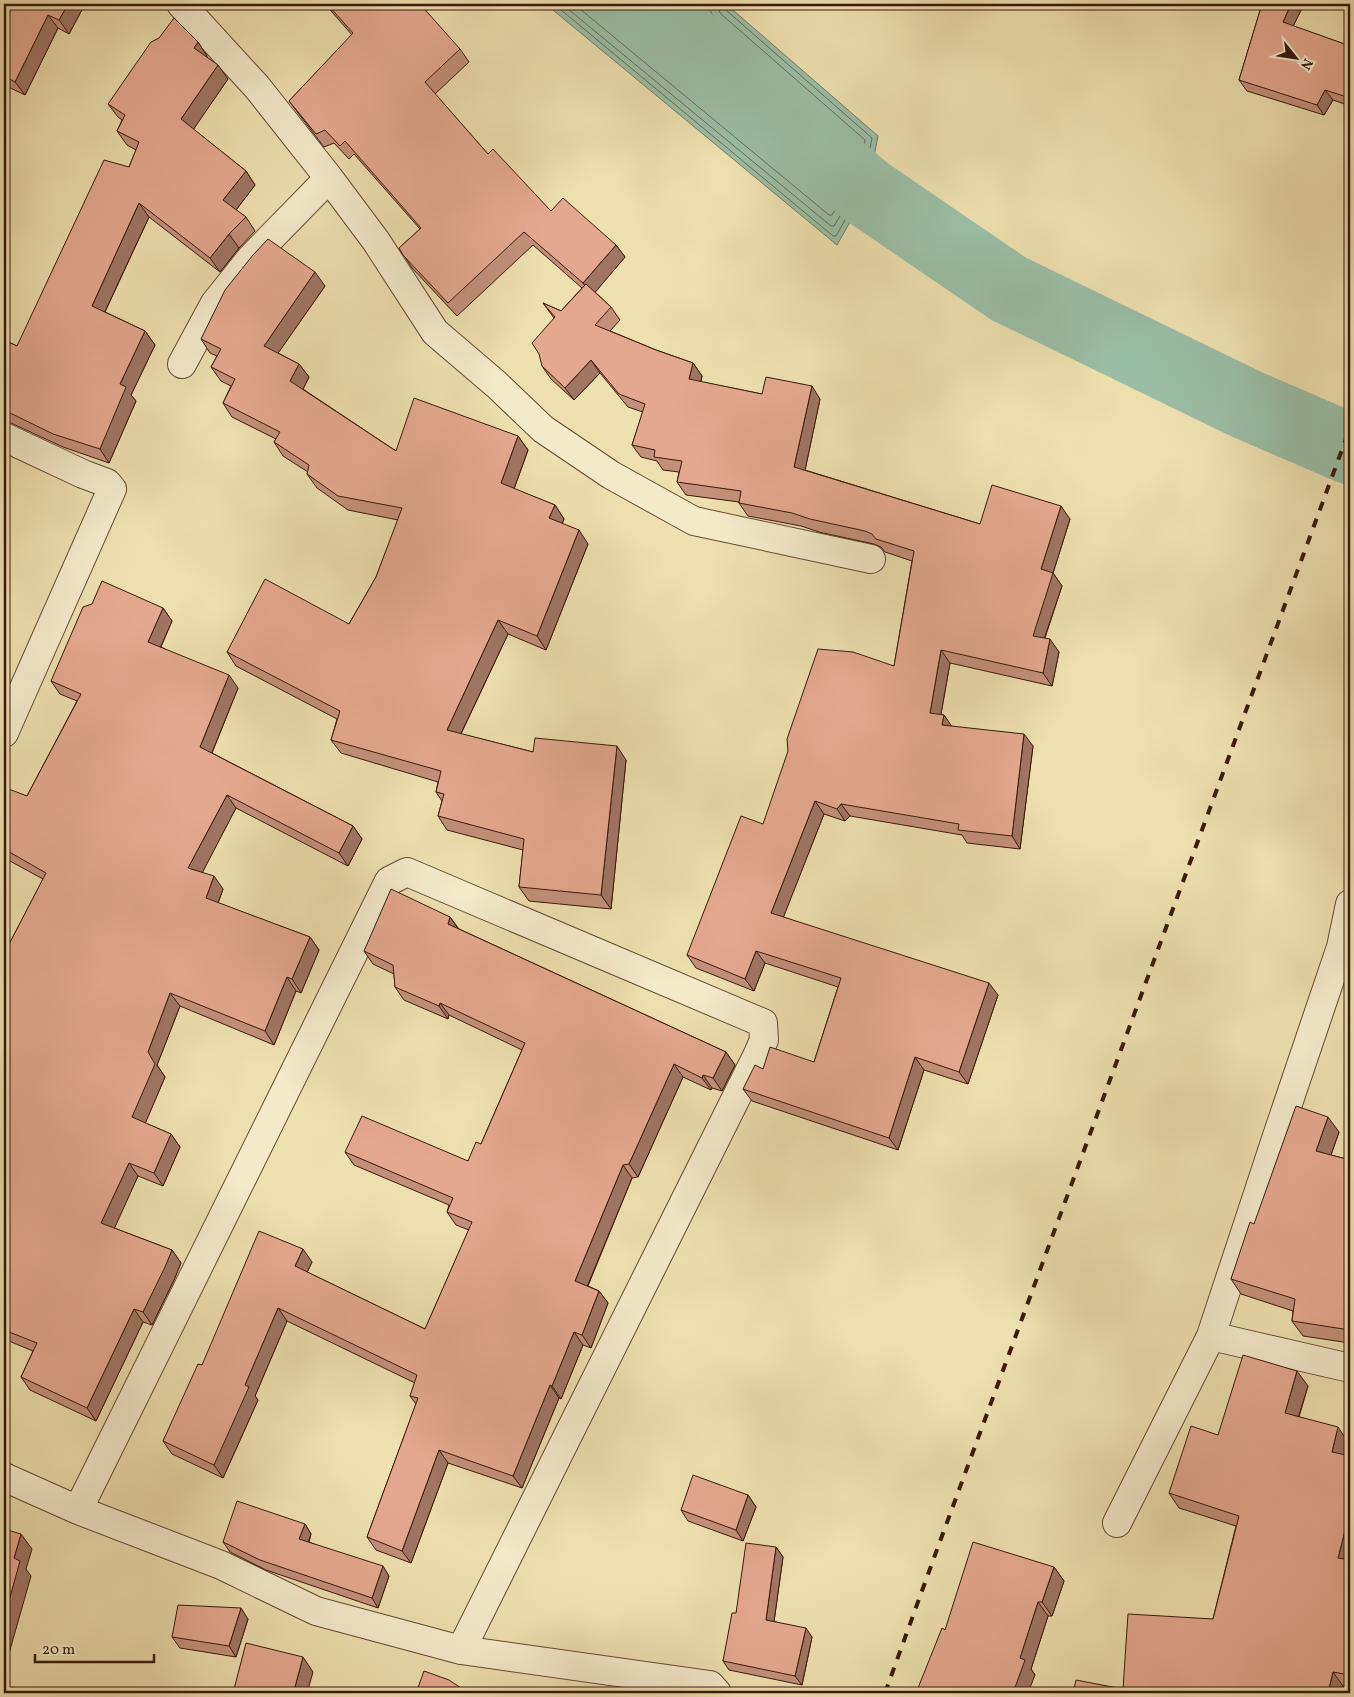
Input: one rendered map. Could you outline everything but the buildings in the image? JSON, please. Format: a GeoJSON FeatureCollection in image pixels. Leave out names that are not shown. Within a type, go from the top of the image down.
{"type":"FeatureCollection","features":[{"type":"Feature","properties":{"kind":"street"},"geometry":{"type":"LineString","coordinates":[[181,4],[257,87],[330,178],[376,241],[435,332],[497,385],[543,429],[611,475],[694,521],[871,559]]}},
{"type":"Feature","properties":{"kind":"street"},"geometry":{"type":"LineString","coordinates":[[182,364],[215,303],[251,258],[330,178]]}},
{"type":"Feature","properties":{"kind":"street"},"geometry":{"type":"LineString","coordinates":[[4,438],[107,483],[112,489],[4,733]]}},
{"type":"Feature","properties":{"kind":"street"},"geometry":{"type":"LineString","coordinates":[[78,1510],[389,882],[407,872],[763,1023],[764,1040],[757,1056],[461,1650]]}},
{"type":"Feature","properties":{"kind":"street"},"geometry":{"type":"LineString","coordinates":[[1117,1523],[1211,1336],[1341,948],[1350,904]]}},
{"type":"Feature","properties":{"kind":"street"},"geometry":{"type":"LineString","coordinates":[[1211,1336],[1350,1368]]}},
{"type":"Feature","properties":{"kind":"street"},"geometry":{"type":"LineString","coordinates":[[4,1477],[78,1510],[221,1565],[316,1611],[461,1650],[710,1685],[717,1693]]}},
{"type":"Feature","properties":{"kind":"water"},"geometry":{"type":"Polygon","coordinates":[[[547,4],[726,4],[878,136],[867,192],[837,245],[553,10],[547,4]]]}},
{"type":"Feature","properties":{"kind":"waterway"},"geometry":{"type":"LineString","coordinates":[[645,4],[867,192],[1009,289],[1246,404],[1350,449]]}},
{"type":"Feature","properties":{"kind":"railway"},"geometry":{"type":"LineString","coordinates":[[885,1693],[1350,428]]}}]}
